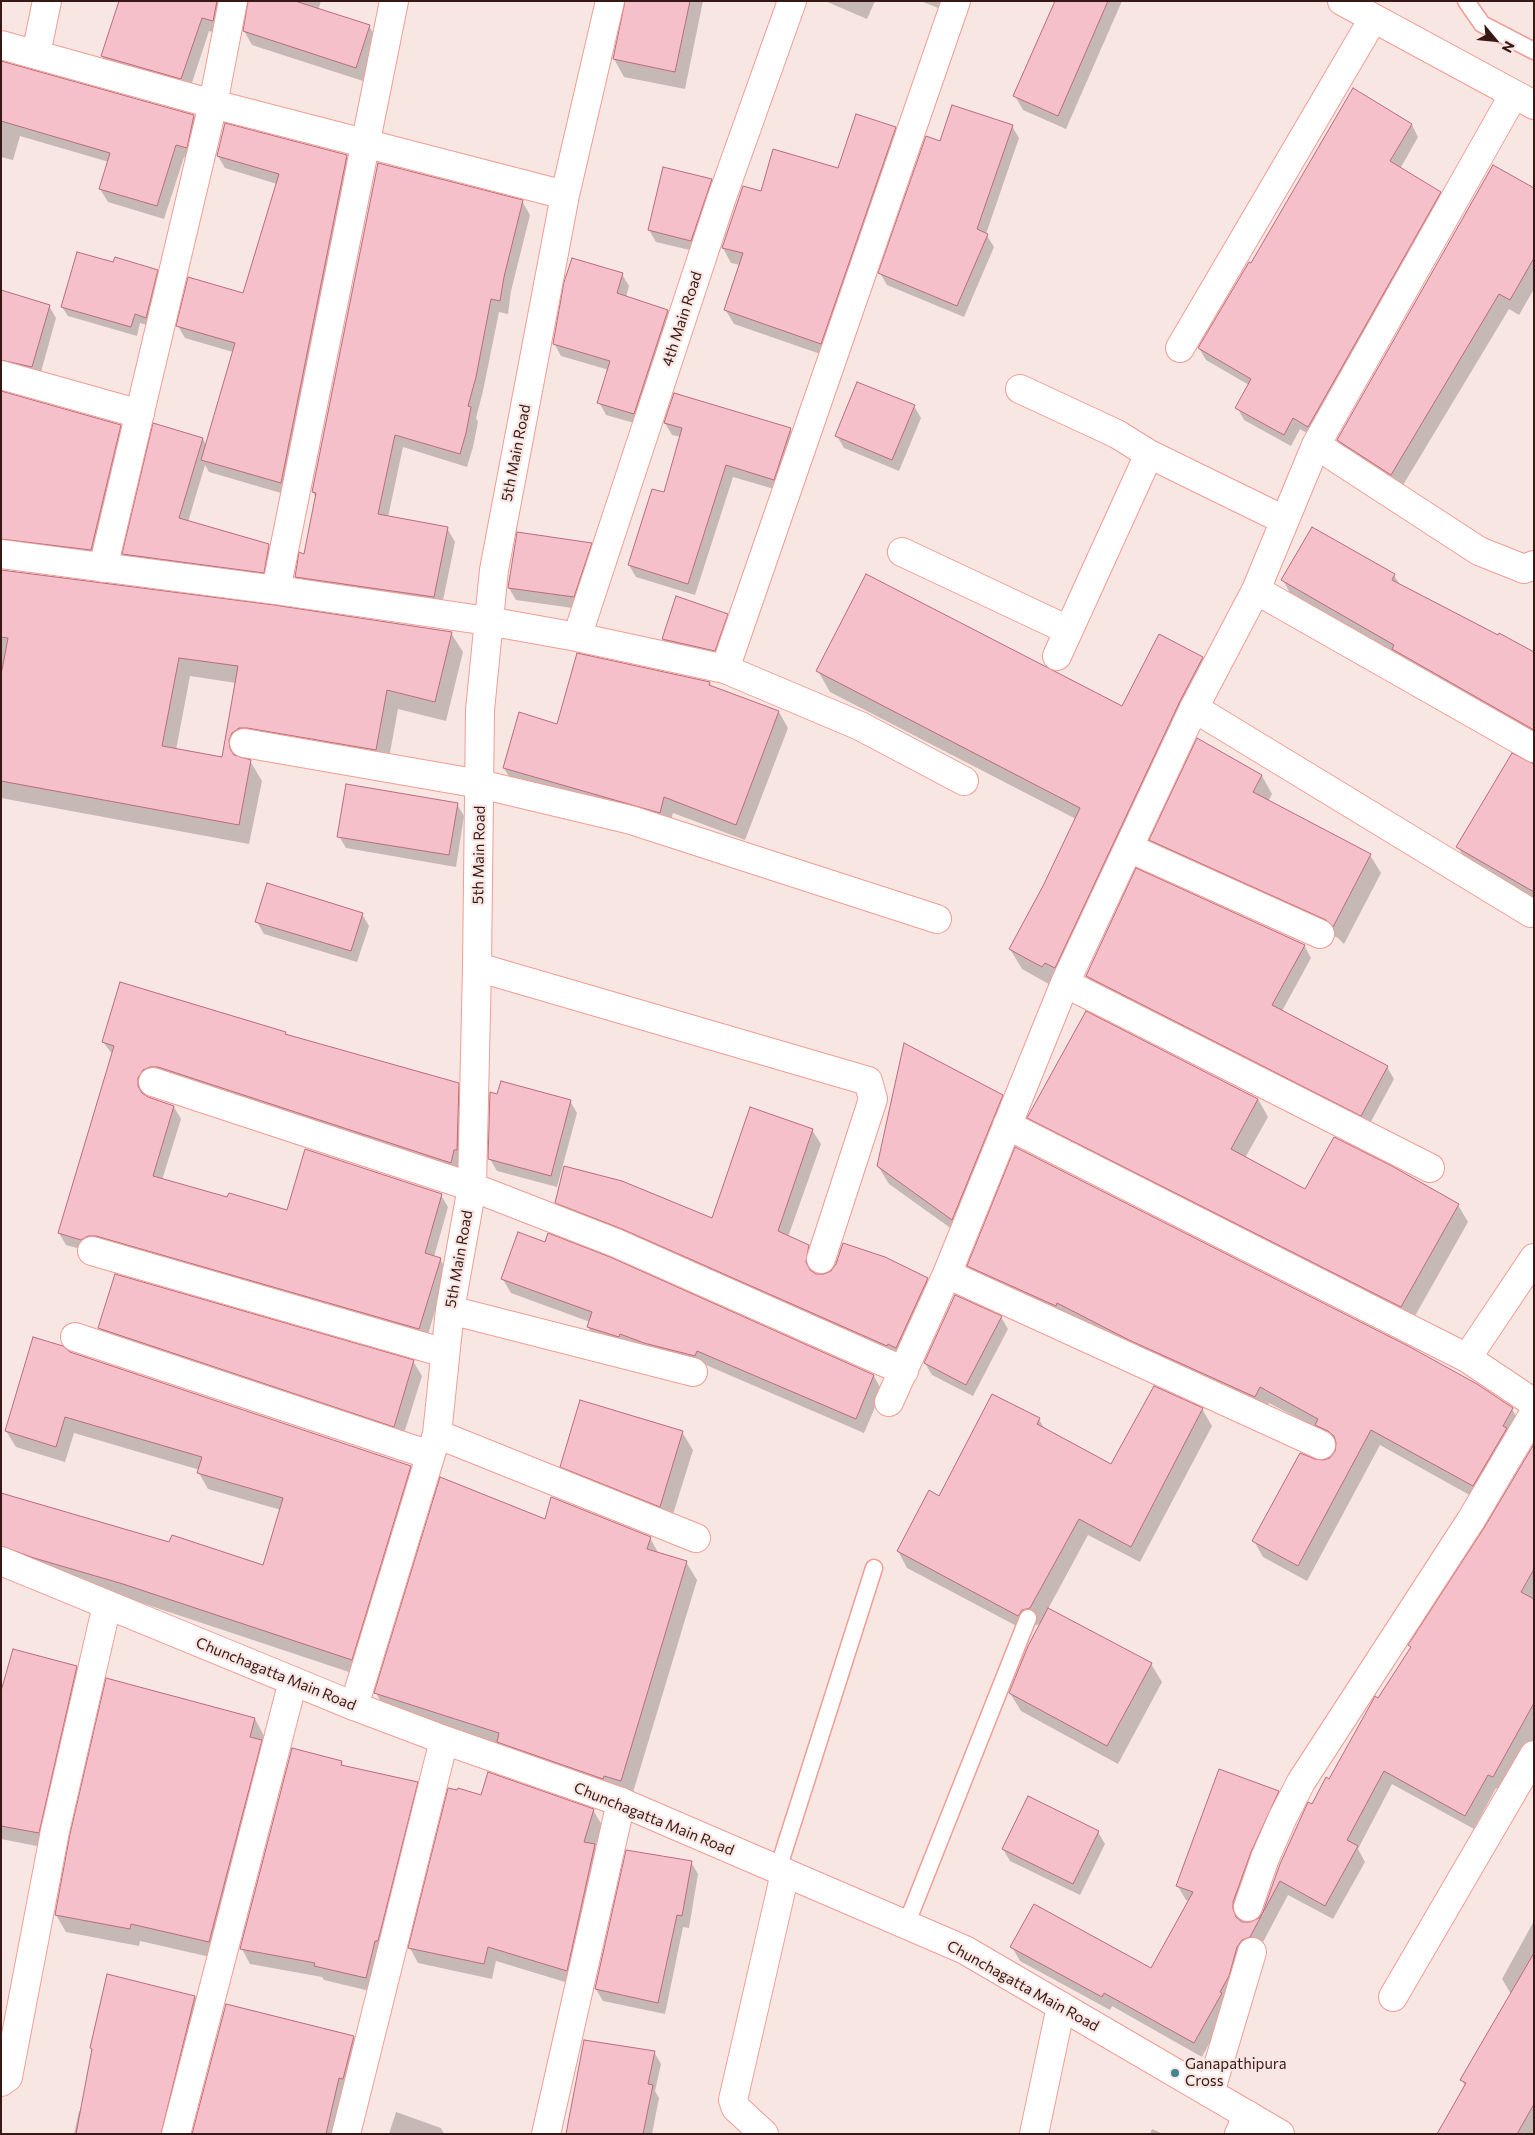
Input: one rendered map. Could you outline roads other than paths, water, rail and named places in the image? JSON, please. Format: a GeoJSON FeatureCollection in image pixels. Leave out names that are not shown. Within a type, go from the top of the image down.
{"type":"FeatureCollection","features":[{"type":"Feature","properties":{"kind":"street"},"geometry":{"type":"LineString","coordinates":[[36,54],[47,1]]}},
{"type":"Feature","properties":{"kind":"street"},"geometry":{"type":"LineString","coordinates":[[103,568],[212,104],[233,1]]}},
{"type":"Feature","properties":{"kind":"street"},"geometry":{"type":"LineString","coordinates":[[276,590],[394,1]]}},
{"type":"Feature","properties":{"kind":"street","name":"5th Main Road"},"geometry":{"type":"LineString","coordinates":[[354,1706],[433,1444],[450,1310],[472,1187],[478,967],[480,710],[488,621],[494,570],[565,195],[610,1]]}},
{"type":"Feature","properties":{"kind":"street","name":"4th Main Road"},"geometry":{"type":"LineString","coordinates":[[577,637],[721,200],[792,1]]}},
{"type":"Feature","properties":{"kind":"street"},"geometry":{"type":"LineString","coordinates":[[725,669],[956,1]]}},
{"type":"Feature","properties":{"kind":"street"},"geometry":{"type":"LineString","coordinates":[[889,1402],[947,1274],[1065,984],[1194,708],[1256,590],[1316,445],[1524,100],[1342,1]]}},
{"type":"Feature","properties":{"kind":"street"},"geometry":{"type":"LineString","coordinates":[[1180,348],[1373,19]]}},
{"type":"Feature","properties":{"kind":"street"},"geometry":{"type":"LineString","coordinates":[[1,45],[212,104],[565,195]]}},
{"type":"Feature","properties":{"kind":"street"},"geometry":{"type":"LineString","coordinates":[[1,375],[140,414]]}},
{"type":"Feature","properties":{"kind":"street"},"geometry":{"type":"LineString","coordinates":[[1020,389],[1116,434],[1149,454],[1284,520]]}},
{"type":"Feature","properties":{"kind":"street"},"geometry":{"type":"LineString","coordinates":[[1316,445],[1479,551],[1524,569],[1534,565]]}},
{"type":"Feature","properties":{"kind":"street"},"geometry":{"type":"LineString","coordinates":[[1057,656],[1149,454]]}},
{"type":"Feature","properties":{"kind":"street"},"geometry":{"type":"LineString","coordinates":[[902,552],[1068,630]]}},
{"type":"Feature","properties":{"kind":"street"},"geometry":{"type":"LineString","coordinates":[[1,554],[276,590],[488,621],[577,637],[725,669],[860,726],[964,781]]}},
{"type":"Feature","properties":{"kind":"street"},"geometry":{"type":"LineString","coordinates":[[1256,590],[1534,748]]}},
{"type":"Feature","properties":{"kind":"street"},"geometry":{"type":"LineString","coordinates":[[1194,708],[1531,914]]}},
{"type":"Feature","properties":{"kind":"street"},"geometry":{"type":"LineString","coordinates":[[244,743],[480,784],[631,820],[938,919]]}},
{"type":"Feature","properties":{"kind":"street"},"geometry":{"type":"LineString","coordinates":[[1129,848],[1320,934]]}},
{"type":"Feature","properties":{"kind":"street"},"geometry":{"type":"LineString","coordinates":[[478,967],[868,1081],[873,1099],[821,1259]]}},
{"type":"Feature","properties":{"kind":"street"},"geometry":{"type":"LineString","coordinates":[[1065,984],[1430,1168]]}},
{"type":"Feature","properties":{"kind":"street"},"geometry":{"type":"LineString","coordinates":[[153,1082],[472,1187],[616,1243],[904,1371]]}},
{"type":"Feature","properties":{"kind":"street"},"geometry":{"type":"LineString","coordinates":[[1007,1125],[1467,1358],[1534,1403]]}},
{"type":"Feature","properties":{"kind":"street"},"geometry":{"type":"LineString","coordinates":[[92,1251],[445,1353]]}},
{"type":"Feature","properties":{"kind":"street"},"geometry":{"type":"LineString","coordinates":[[1467,1358],[1534,1258]]}},
{"type":"Feature","properties":{"kind":"street"},"geometry":{"type":"LineString","coordinates":[[947,1274],[1322,1445]]}},
{"type":"Feature","properties":{"kind":"street"},"geometry":{"type":"LineString","coordinates":[[450,1310],[693,1372]]}},
{"type":"Feature","properties":{"kind":"street"},"geometry":{"type":"LineString","coordinates":[[75,1337],[433,1444],[696,1538]]}},
{"type":"Feature","properties":{"kind":"street"},"geometry":{"type":"LineString","coordinates":[[1248,1907],[1265,1858],[1301,1782],[1471,1520],[1534,1413]]}},
{"type":"Feature","properties":{"kind":"street","name":"Chunchagatta Main Road"},"geometry":{"type":"LineString","coordinates":[[1,1561],[354,1706],[444,1740],[621,1802],[965,1950],[1210,2093],[1243,2124],[1280,2134]]}},
{"type":"Feature","properties":{"kind":"street"},"geometry":{"type":"LineString","coordinates":[[1,2082],[8,2077],[55,1831],[107,1605]]}},
{"type":"Feature","properties":{"kind":"street"},"geometry":{"type":"LineString","coordinates":[[176,2134],[293,1680]]}},
{"type":"Feature","properties":{"kind":"street"},"geometry":{"type":"LineString","coordinates":[[346,2134],[444,1740]]}},
{"type":"Feature","properties":{"kind":"street"},"geometry":{"type":"LineString","coordinates":[[1393,1997],[1534,1755]]}},
{"type":"Feature","properties":{"kind":"street"},"geometry":{"type":"LineString","coordinates":[[546,2134],[621,1802]]}},
{"type":"Feature","properties":{"kind":"street"},"geometry":{"type":"LineString","coordinates":[[768,2132],[736,2108],[733,2100],[782,1871]]}},
{"type":"Feature","properties":{"kind":"street"},"geometry":{"type":"LineString","coordinates":[[1210,2093],[1252,1952]]}},
{"type":"Feature","properties":{"kind":"street"},"geometry":{"type":"LineString","coordinates":[[1034,2134],[1061,2006]]}},
{"type":"Feature","properties":{"kind":"lane"},"geometry":{"type":"LineString","coordinates":[[1466,1],[1482,24],[1534,51]]}},
{"type":"Feature","properties":{"kind":"lane"},"geometry":{"type":"LineString","coordinates":[[782,1871],[874,1568]]}},
{"type":"Feature","properties":{"kind":"lane"},"geometry":{"type":"LineString","coordinates":[[906,1925],[1028,1618]]}},
{"type":"Feature","properties":{"kind":"place","name":"Ganapathipura Cross"},"geometry":{"type":"Point","coordinates":[1175,2073]}}]}
